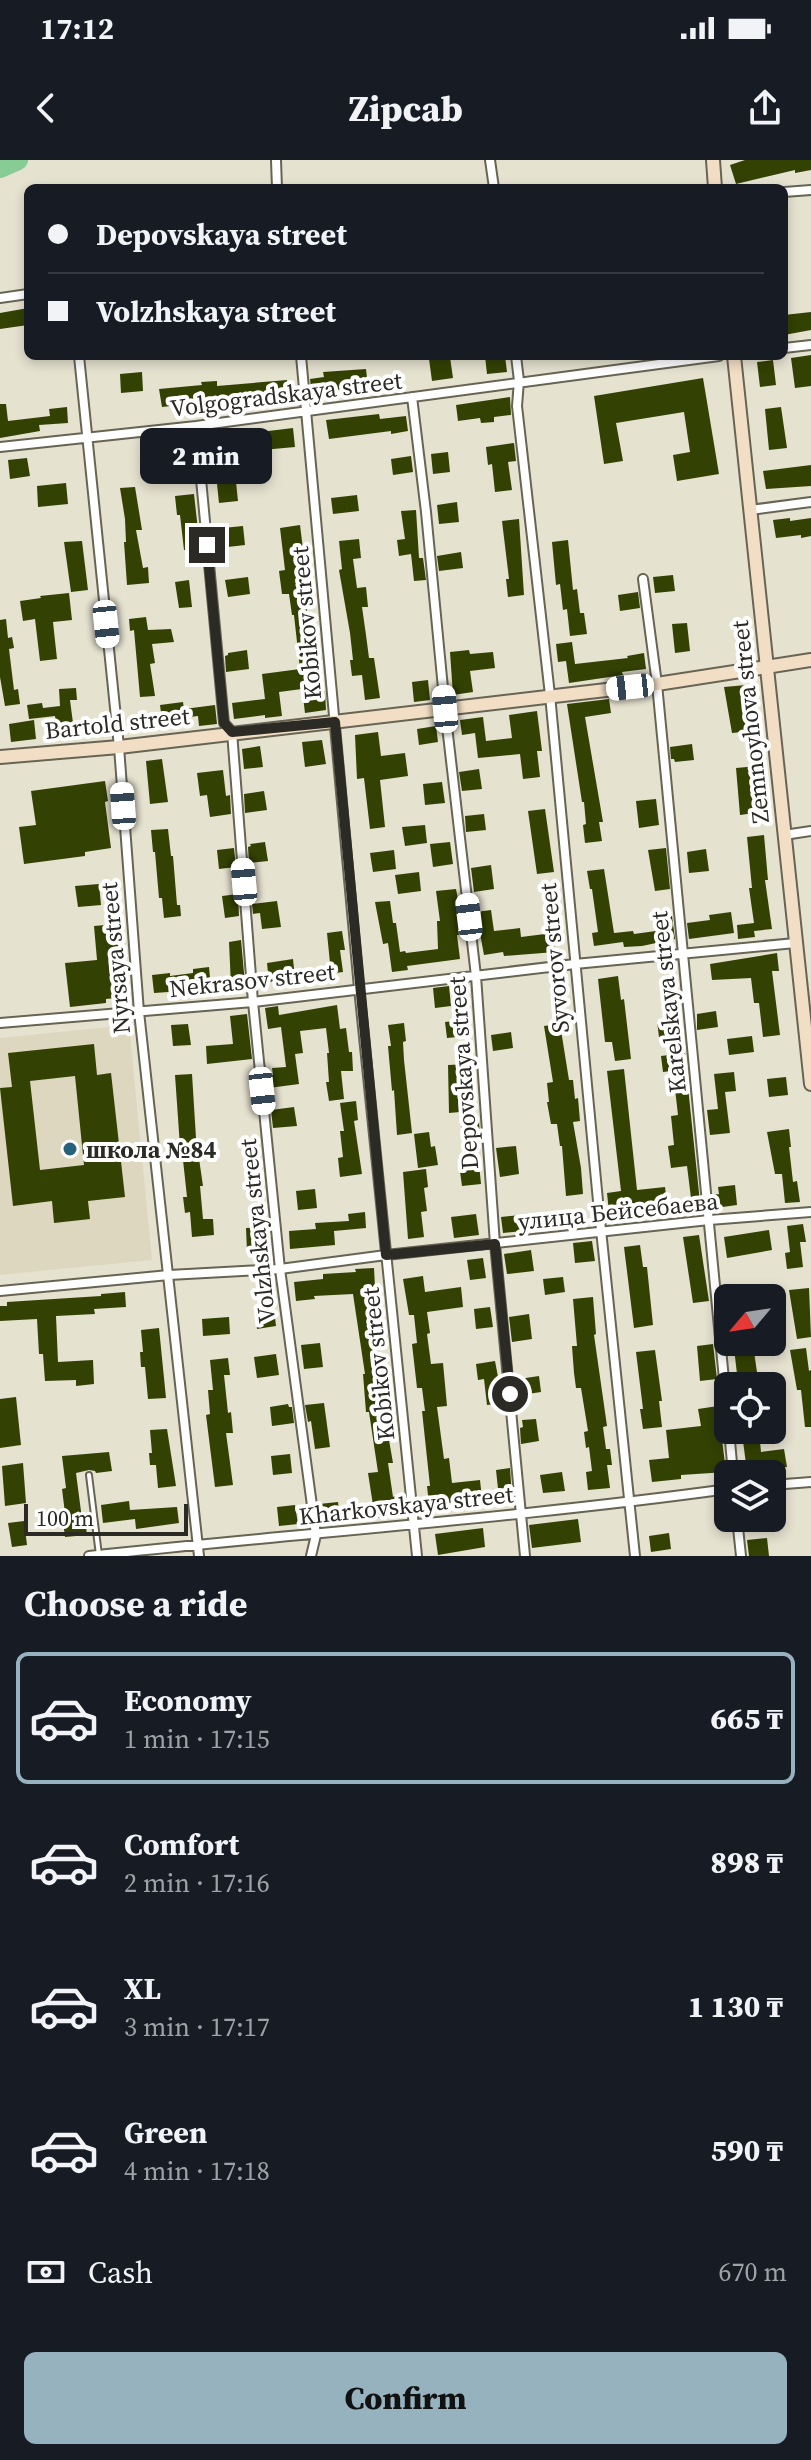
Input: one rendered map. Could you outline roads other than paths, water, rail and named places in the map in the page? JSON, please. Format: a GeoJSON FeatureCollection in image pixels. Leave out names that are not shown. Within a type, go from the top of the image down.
{"type":"FeatureCollection","features":[{"type":"Feature","properties":{"kind":"street"},"geometry":{"type":"LineString","coordinates":[[276,160],[277,184]]}},
{"type":"Feature","properties":{"kind":"street"},"geometry":{"type":"LineString","coordinates":[[490,160],[493,184]]}},
{"type":"Feature","properties":{"kind":"street"},"geometry":{"type":"LineString","coordinates":[[713,160],[715,184]]}},
{"type":"Feature","properties":{"kind":"street"},"geometry":{"type":"LineString","coordinates":[[788,192],[811,190]]}},
{"type":"Feature","properties":{"kind":"street"},"geometry":{"type":"LineString","coordinates":[[0,298],[24,295]]}},
{"type":"Feature","properties":{"kind":"street"},"geometry":{"type":"LineString","coordinates":[[788,348],[811,345]]}},
{"type":"Feature","properties":{"kind":"street","name":"Nyrsaya street"},"geometry":{"type":"LineString","coordinates":[[79,360],[119,747],[139,1012],[199,1556]]}},
{"type":"Feature","properties":{"kind":"street","name":"Kobikov street"},"geometry":{"type":"LineString","coordinates":[[301,360],[359,988],[417,1556]]}},
{"type":"Feature","properties":{"kind":"street","name":"Syvorov street"},"geometry":{"type":"LineString","coordinates":[[516,360],[517,406],[550,695],[635,1556]]}},
{"type":"Feature","properties":{"kind":"street","name":"Volgogradskaya street"},"geometry":{"type":"LineString","coordinates":[[0,447],[196,426],[687,360]]}},
{"type":"Feature","properties":{"kind":"street","name":"Zemnoyhova street"},"geometry":{"type":"LineString","coordinates":[[734,360],[795,943],[806,991],[811,1084]]}},
{"type":"Feature","properties":{"kind":"street","name":"Depovskaya street"},"geometry":{"type":"LineString","coordinates":[[412,397],[476,976],[495,1244],[525,1556]]}},
{"type":"Feature","properties":{"kind":"street","name":"Volzhskaya street"},"geometry":{"type":"LineString","coordinates":[[196,426],[224,723],[232,732],[253,1002],[280,1269],[316,1535],[311,1556]]}},
{"type":"Feature","properties":{"kind":"street"},"geometry":{"type":"LineString","coordinates":[[750,510],[811,502]]}},
{"type":"Feature","properties":{"kind":"street","name":"Karelskaya street"},"geometry":{"type":"LineString","coordinates":[[643,579],[657,684],[723,1372]]}},
{"type":"Feature","properties":{"kind":"street","name":"Bartold street"},"geometry":{"type":"LineString","coordinates":[[0,757],[119,747],[657,684],[811,660]]}},
{"type":"Feature","properties":{"kind":"street"},"geometry":{"type":"LineString","coordinates":[[784,835],[811,831]]}},
{"type":"Feature","properties":{"kind":"street","name":"Nekrasov street"},"geometry":{"type":"LineString","coordinates":[[0,1023],[253,1002],[575,964],[795,943]]}},
{"type":"Feature","properties":{"kind":"street","name":"улица Бейсебаева"},"geometry":{"type":"LineString","coordinates":[[0,1291],[169,1275],[280,1269],[709,1220],[811,1212]]}},
{"type":"Feature","properties":{"kind":"street"},"geometry":{"type":"LineString","coordinates":[[786,1484],[811,1482]]}},
{"type":"Feature","properties":{"kind":"street","name":"Kharkovskaya street"},"geometry":{"type":"LineString","coordinates":[[89,1556],[630,1503],[714,1491]]}},
{"type":"Feature","properties":{"kind":"street"},"geometry":{"type":"LineString","coordinates":[[738,1532],[741,1556]]}},
{"type":"Feature","properties":{"kind":"lane"},"geometry":{"type":"LineString","coordinates":[[89,1475],[99,1555]]}},
{"type":"Feature","properties":{"kind":"waterway"},"geometry":{"type":"LineString","coordinates":[[0,168],[18,160]]}},
{"type":"Feature","properties":{"kind":"place","name":"школа №84"},"geometry":{"type":"Point","coordinates":[70,1149]}}]}
